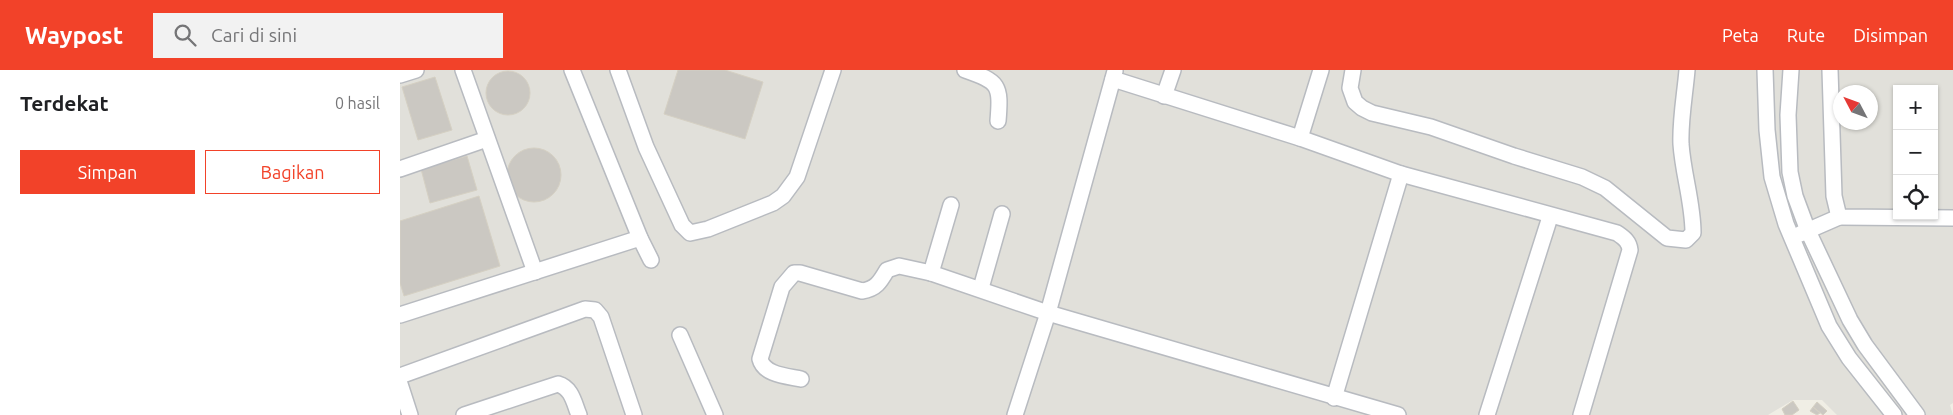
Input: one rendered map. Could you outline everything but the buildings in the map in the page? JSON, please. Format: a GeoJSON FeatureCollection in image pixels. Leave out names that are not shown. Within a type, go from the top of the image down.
{"type":"FeatureCollection","features":[{"type":"Feature","properties":{"kind":"lane"},"geometry":{"type":"LineString","coordinates":[[400,75],[416,70]]}},
{"type":"Feature","properties":{"kind":"lane"},"geometry":{"type":"LineString","coordinates":[[463,70],[535,272]]}},
{"type":"Feature","properties":{"kind":"lane"},"geometry":{"type":"LineString","coordinates":[[572,70],[640,238],[652,260]]}},
{"type":"Feature","properties":{"kind":"lane"},"geometry":{"type":"LineString","coordinates":[[618,70],[646,148],[682,225],[690,233],[708,229],[773,203],[787,192],[797,177],[834,70]]}},
{"type":"Feature","properties":{"kind":"lane"},"geometry":{"type":"LineString","coordinates":[[965,70],[992,81],[998,89],[998,121]]}},
{"type":"Feature","properties":{"kind":"lane"},"geometry":{"type":"LineString","coordinates":[[1164,96],[1173,70]]}},
{"type":"Feature","properties":{"kind":"lane"},"geometry":{"type":"LineString","coordinates":[[1300,138],[1321,70]]}},
{"type":"Feature","properties":{"kind":"lane"},"geometry":{"type":"LineString","coordinates":[[1353,70],[1350,88],[1355,102],[1372,113],[1431,127],[1582,177],[1605,188],[1667,238],[1686,240],[1693,233],[1693,220],[1686,188],[1681,142],[1687,70]]}},
{"type":"Feature","properties":{"kind":"lane"},"geometry":{"type":"LineString","coordinates":[[1765,70],[1767,130],[1772,177],[1791,238],[1829,326],[1849,358],[1894,415]]}},
{"type":"Feature","properties":{"kind":"lane"},"geometry":{"type":"LineString","coordinates":[[1791,70],[1788,115],[1790,172],[1795,196],[1808,231],[1850,320],[1865,345],[1917,415]]}},
{"type":"Feature","properties":{"kind":"lane"},"geometry":{"type":"LineString","coordinates":[[1830,70],[1834,196],[1839,217]]}},
{"type":"Feature","properties":{"kind":"lane"},"geometry":{"type":"LineString","coordinates":[[1015,415],[1048,313],[1114,75],[1164,96],[1300,138],[1401,174],[1550,217],[1617,234],[1630,243],[1630,250],[1581,415]]}},
{"type":"Feature","properties":{"kind":"lane"},"geometry":{"type":"LineString","coordinates":[[400,169],[487,139]]}},
{"type":"Feature","properties":{"kind":"lane"},"geometry":{"type":"LineString","coordinates":[[1334,398],[1401,174]]}},
{"type":"Feature","properties":{"kind":"lane"},"geometry":{"type":"LineString","coordinates":[[931,273],[951,205]]}},
{"type":"Feature","properties":{"kind":"lane"},"geometry":{"type":"LineString","coordinates":[[981,288],[1002,214]]}},
{"type":"Feature","properties":{"kind":"lane"},"geometry":{"type":"LineString","coordinates":[[1487,415],[1550,217]]}},
{"type":"Feature","properties":{"kind":"lane"},"geometry":{"type":"LineString","coordinates":[[1791,238],[1839,217],[1953,218]]}},
{"type":"Feature","properties":{"kind":"lane"},"geometry":{"type":"LineString","coordinates":[[400,315],[640,238]]}},
{"type":"Feature","properties":{"kind":"lane"},"geometry":{"type":"LineString","coordinates":[[801,380],[768,371],[761,366],[760,359],[782,287],[788,277],[794,273],[800,273],[862,291],[870,290],[877,286],[887,270],[892,266],[899,266],[931,273],[981,288],[1048,313],[1334,398],[1398,415]]}},
{"type":"Feature","properties":{"kind":"lane"},"geometry":{"type":"LineString","coordinates":[[400,376],[585,309],[594,310],[601,317],[634,415]]}},
{"type":"Feature","properties":{"kind":"lane"},"geometry":{"type":"LineString","coordinates":[[680,335],[714,415]]}},
{"type":"Feature","properties":{"kind":"lane"},"geometry":{"type":"LineString","coordinates":[[1849,358],[1865,345]]}},
{"type":"Feature","properties":{"kind":"lane"},"geometry":{"type":"LineString","coordinates":[[400,384],[410,415]]}},
{"type":"Feature","properties":{"kind":"lane"},"geometry":{"type":"LineString","coordinates":[[464,415],[558,384],[565,386],[571,394],[579,415]]}},
{"type":"Feature","properties":{"kind":"shaded area"},"geometry":{"type":"Polygon","coordinates":[[[400,70],[1953,70],[1953,403],[1950,405],[1953,415],[1837,415],[1822,400],[1793,400],[1768,415],[400,415],[400,70]]]}}]}
